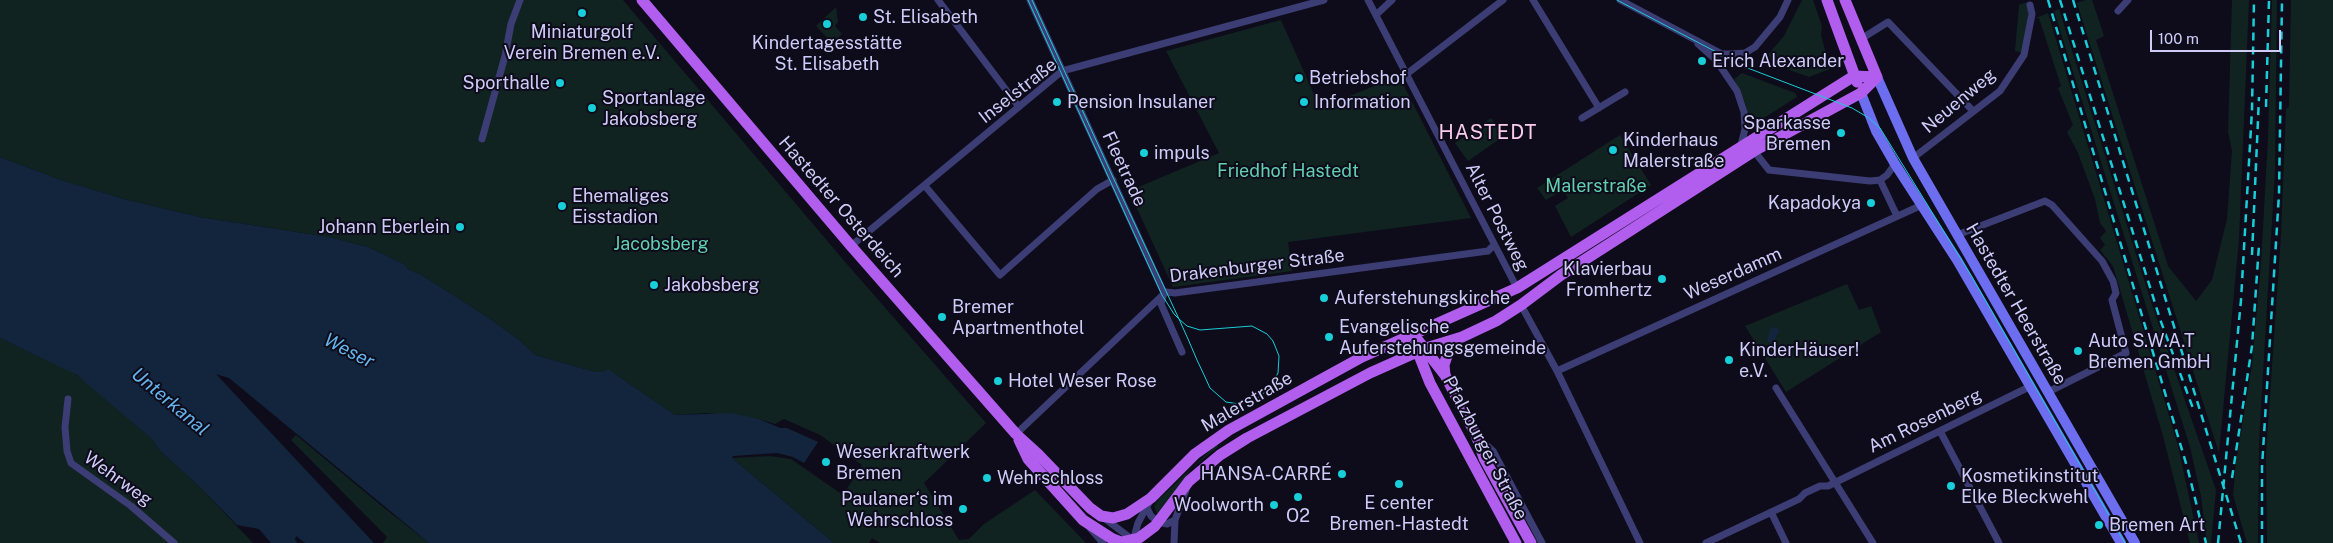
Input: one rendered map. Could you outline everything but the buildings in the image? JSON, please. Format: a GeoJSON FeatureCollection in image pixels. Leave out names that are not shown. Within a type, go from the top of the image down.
{"type":"FeatureCollection","features":[{"type":"Feature","properties":{"kind":"main road","name":"Hastedter Osterdeich"},"geometry":{"type":"LineString","coordinates":[[642,0],[851,246],[1016,434],[1090,508],[1101,516]]}},
{"type":"Feature","properties":{"kind":"main road","name":"Hastedter Heerstraße"},"geometry":{"type":"LineString","coordinates":[[1827,0],[1876,131],[1957,260],[2120,543]]}},
{"type":"Feature","properties":{"kind":"main road"},"geometry":{"type":"LineString","coordinates":[[1845,0],[1876,77],[1854,76]]}},
{"type":"Feature","properties":{"kind":"main road","name":"Malerstraße"},"geometry":{"type":"LineString","coordinates":[[1101,516],[1114,518],[1149,503],[1178,469],[1219,437],[1362,357],[1517,288],[1854,76]]}},
{"type":"Feature","properties":{"kind":"main road","name":"Hastedter Heerstraße"},"geometry":{"type":"LineString","coordinates":[[1876,77],[1913,158],[2135,543]]}},
{"type":"Feature","properties":{"kind":"main road","name":"Malerstraße"},"geometry":{"type":"LineString","coordinates":[[1133,542],[1148,532],[1158,522],[1189,481],[1220,455],[1247,438],[1370,373],[1421,351],[1452,341],[1496,321],[1521,305],[1560,274],[1754,151],[1861,93],[1876,77]]}},
{"type":"Feature","properties":{"kind":"main road","name":"Pfalzburger Straße"},"geometry":{"type":"LineString","coordinates":[[1413,334],[1516,543]]}},
{"type":"Feature","properties":{"kind":"main road","name":"Pfalzburger Straße"},"geometry":{"type":"LineString","coordinates":[[1445,375],[1444,365],[1452,341]]}},
{"type":"Feature","properties":{"kind":"main road","name":"Pfalzburger Straße"},"geometry":{"type":"LineString","coordinates":[[1421,351],[1445,375],[1476,435],[1484,458],[1531,543]]}},
{"type":"Feature","properties":{"kind":"main road","name":"Hastedter Osterdeich"},"geometry":{"type":"LineString","coordinates":[[1016,434],[1028,460],[1084,520]]}},
{"type":"Feature","properties":{"kind":"main road"},"geometry":{"type":"LineString","coordinates":[[1084,520],[1111,538],[1121,542],[1133,542]]}},
{"type":"Feature","properties":{"kind":"street"},"geometry":{"type":"LineString","coordinates":[[482,139],[505,56],[511,24],[520,0]]}},
{"type":"Feature","properties":{"kind":"street"},"geometry":{"type":"LineString","coordinates":[[938,0],[1019,107]]}},
{"type":"Feature","properties":{"kind":"street","name":"Fleetrade"},"geometry":{"type":"LineString","coordinates":[[1030,0],[1164,293],[1161,304],[1182,352]]}},
{"type":"Feature","properties":{"kind":"street","name":"Inselstraße"},"geometry":{"type":"LineString","coordinates":[[851,246],[1062,71],[1324,0]]}},
{"type":"Feature","properties":{"kind":"street","name":"Alter Postweg"},"geometry":{"type":"LineString","coordinates":[[1368,0],[1408,73],[1517,288]]}},
{"type":"Feature","properties":{"kind":"street"},"geometry":{"type":"LineString","coordinates":[[1377,14],[1392,0]]}},
{"type":"Feature","properties":{"kind":"street"},"geometry":{"type":"LineString","coordinates":[[1408,73],[1503,0]]}},
{"type":"Feature","properties":{"kind":"street"},"geometry":{"type":"LineString","coordinates":[[1533,0],[1599,108]]}},
{"type":"Feature","properties":{"kind":"street"},"geometry":{"type":"LineString","coordinates":[[1620,0],[1722,54],[1745,53],[1755,47],[1764,39],[1780,17],[1788,0]]}},
{"type":"Feature","properties":{"kind":"street"},"geometry":{"type":"LineString","coordinates":[[2118,11],[2128,0]]}},
{"type":"Feature","properties":{"kind":"street","name":"Neuenweg"},"geometry":{"type":"LineString","coordinates":[[1913,158],[2000,91],[2024,55],[2032,14],[2030,5]]}},
{"type":"Feature","properties":{"kind":"street"},"geometry":{"type":"LineString","coordinates":[[1861,39],[1888,22],[1973,112]]}},
{"type":"Feature","properties":{"kind":"street"},"geometry":{"type":"LineString","coordinates":[[1684,34],[1716,60],[1737,91],[1744,112],[1745,129],[1741,146]]}},
{"type":"Feature","properties":{"kind":"street"},"geometry":{"type":"LineString","coordinates":[[1582,118],[1625,92]]}},
{"type":"Feature","properties":{"kind":"street"},"geometry":{"type":"LineString","coordinates":[[1754,151],[1769,170],[1870,181],[1880,180],[1887,176],[1895,164]]}},
{"type":"Feature","properties":{"kind":"street"},"geometry":{"type":"LineString","coordinates":[[925,186],[1000,275],[1097,189],[1112,180]]}},
{"type":"Feature","properties":{"kind":"street"},"geometry":{"type":"LineString","coordinates":[[1880,180],[1897,216]]}},
{"type":"Feature","properties":{"kind":"street"},"geometry":{"type":"LineString","coordinates":[[1957,235],[2045,202],[2052,205],[2102,261],[2113,281],[2116,293],[2112,300],[2126,353],[2048,392]]}},
{"type":"Feature","properties":{"kind":"street","name":"Weserdamm"},"geometry":{"type":"LineString","coordinates":[[1557,371],[1922,205]]}},
{"type":"Feature","properties":{"kind":"street","name":"Drakenburger Straße"},"geometry":{"type":"LineString","coordinates":[[1016,434],[1164,293],[1488,251],[1494,245]]}},
{"type":"Feature","properties":{"kind":"street"},"geometry":{"type":"LineString","coordinates":[[1521,305],[1557,371],[1640,543]]}},
{"type":"Feature","properties":{"kind":"street","name":"Am Rosenberg"},"geometry":{"type":"LineString","coordinates":[[1706,543],[1820,486],[1828,486],[2030,387]]}},
{"type":"Feature","properties":{"kind":"street"},"geometry":{"type":"LineString","coordinates":[[1776,388],[1873,543]]}},
{"type":"Feature","properties":{"kind":"street","name":"Wehrweg"},"geometry":{"type":"LineString","coordinates":[[68,399],[65,426],[70,463],[131,506],[174,543]]}},
{"type":"Feature","properties":{"kind":"street"},"geometry":{"type":"LineString","coordinates":[[1940,431],[1999,543]]}},
{"type":"Feature","properties":{"kind":"street","name":"Pfalzburger Straße"},"geometry":{"type":"LineString","coordinates":[[1476,435],[1493,451],[1542,543]]}},
{"type":"Feature","properties":{"kind":"street"},"geometry":{"type":"LineString","coordinates":[[1174,543],[1175,520],[1189,481]]}},
{"type":"Feature","properties":{"kind":"street"},"geometry":{"type":"LineString","coordinates":[[1149,503],[1151,516],[1158,522],[1167,524],[1175,520]]}},
{"type":"Feature","properties":{"kind":"street","name":"Malerstraße"},"geometry":{"type":"LineString","coordinates":[[1133,542],[1138,523],[1149,503]]}},
{"type":"Feature","properties":{"kind":"street"},"geometry":{"type":"LineString","coordinates":[[1771,512],[1786,543]]}},
{"type":"Feature","properties":{"kind":"street","name":"Hastedter Osterdeich"},"geometry":{"type":"LineString","coordinates":[[1101,516],[1133,542]]}},
{"type":"Feature","properties":{"kind":"street","name":"Hastedter Osterdeich"},"geometry":{"type":"LineString","coordinates":[[1084,520],[1103,543]]}},
{"type":"Feature","properties":{"kind":"green space","name":"Jacobsberg"},"geometry":{"type":"Polygon","coordinates":[[[0,0],[623,0],[846,263],[986,423],[924,483],[959,540],[969,539],[984,524],[1035,490],[1086,543],[880,543],[872,538],[869,543],[834,543],[732,458],[770,456],[791,459],[843,495],[862,465],[820,435],[784,419],[775,424],[759,419],[707,413],[675,415],[615,374],[592,371],[535,355],[518,339],[483,314],[420,274],[409,270],[404,264],[368,247],[329,237],[199,217],[124,199],[61,180],[0,157],[0,0]]]}},
{"type":"Feature","properties":{"kind":"green space"},"geometry":{"type":"Polygon","coordinates":[[[1802,0],[1813,0],[1822,26],[1821,35],[1830,69],[1809,77],[1767,62],[1764,59],[1784,36],[1802,0]]]}},
{"type":"Feature","properties":{"kind":"green space"},"geometry":{"type":"Polygon","coordinates":[[[2092,0],[2104,36],[2096,40],[2168,266],[2196,301],[2212,280],[2227,219],[2232,151],[2228,132],[2232,0],[2249,0],[2239,239],[2219,453],[2077,3],[2092,0]]]}},
{"type":"Feature","properties":{"kind":"green space"},"geometry":{"type":"Polygon","coordinates":[[[2272,0],[2277,0],[2275,170],[2259,442],[2258,543],[2247,543],[2233,495],[2236,462],[2252,365],[2261,264],[2268,138],[2272,0]]]}},
{"type":"Feature","properties":{"kind":"green space"},"geometry":{"type":"Polygon","coordinates":[[[2291,0],[2333,0],[2333,543],[2267,543],[2266,454],[2281,235],[2286,109],[2289,107],[2291,0]]]}},
{"type":"Feature","properties":{"kind":"green space"},"geometry":{"type":"Polygon","coordinates":[[[2027,2],[2029,20],[2023,53],[2015,51],[2019,5],[2027,2]]]}},
{"type":"Feature","properties":{"kind":"green space"},"geometry":{"type":"Polygon","coordinates":[[[836,7],[838,22],[835,26],[842,34],[832,43],[816,26],[836,7]]]}},
{"type":"Feature","properties":{"kind":"green space"},"geometry":{"type":"Polygon","coordinates":[[[2059,9],[2151,302],[2216,490],[2211,543],[2207,543],[2201,496],[2190,447],[2054,11],[2059,9]]]}},
{"type":"Feature","properties":{"kind":"green space"},"geometry":{"type":"Polygon","coordinates":[[[2048,13],[2178,446],[2199,543],[2190,543],[2163,436],[2113,266],[2100,250],[2105,245],[2100,238],[2106,231],[2100,223],[2095,199],[2078,153],[2067,132],[2073,125],[2058,88],[2061,86],[2039,18],[2036,18],[2048,13]]]}},
{"type":"Feature","properties":{"kind":"green space","name":"Friedhof Hastedt"},"geometry":{"type":"Polygon","coordinates":[[[1281,20],[1320,108],[1399,76],[1471,218],[1288,242],[1292,271],[1173,287],[1129,191],[1219,153],[1166,51],[1281,20]]]}},
{"type":"Feature","properties":{"kind":"green space"},"geometry":{"type":"Polygon","coordinates":[[[1742,73],[1795,93],[1797,97],[1748,128],[1746,105],[1734,79],[1742,73]]]}},
{"type":"Feature","properties":{"kind":"green space"},"geometry":{"type":"Polygon","coordinates":[[[1491,118],[1504,136],[1468,161],[1455,143],[1491,118]]]}},
{"type":"Feature","properties":{"kind":"green space","name":"Malerstraße"},"geometry":{"type":"Polygon","coordinates":[[[1620,135],[1651,185],[1571,237],[1555,206],[1568,198],[1563,190],[1546,200],[1537,188],[1620,135]]]}},
{"type":"Feature","properties":{"kind":"green space"},"geometry":{"type":"Polygon","coordinates":[[[1847,284],[1859,310],[1871,306],[1881,332],[1786,392],[1745,326],[1847,284]]]}},
{"type":"Feature","properties":{"kind":"green space"},"geometry":{"type":"Polygon","coordinates":[[[0,338],[71,371],[93,387],[153,440],[159,450],[199,486],[253,543],[0,543],[0,338]]]}},
{"type":"Feature","properties":{"kind":"green space"},"geometry":{"type":"Polygon","coordinates":[[[296,435],[429,543],[383,543],[387,537],[291,440],[296,435]]]}},
{"type":"Feature","properties":{"kind":"green space"},"geometry":{"type":"Polygon","coordinates":[[[1217,444],[1218,447],[1192,468],[1157,514],[1154,506],[1159,499],[1217,444]]]}},
{"type":"Feature","properties":{"kind":"water"},"geometry":{"type":"Polygon","coordinates":[[[0,157],[61,180],[124,199],[199,217],[329,237],[368,247],[404,264],[409,270],[420,274],[483,314],[518,339],[535,355],[592,371],[603,372],[608,369],[675,415],[731,413],[759,419],[780,428],[787,428],[818,442],[804,463],[793,457],[777,453],[733,456],[732,458],[834,543],[429,543],[229,378],[216,374],[374,543],[305,543],[296,536],[295,540],[298,543],[271,543],[259,529],[237,525],[199,486],[159,450],[153,440],[77,375],[0,338],[0,157]]]}},
{"type":"Feature","properties":{"kind":"water"},"geometry":{"type":"Polygon","coordinates":[[[1776,327],[1779,330],[1773,344],[1767,341],[1770,329],[1776,327]]]}},
{"type":"Feature","properties":{"kind":"tram line"},"geometry":{"type":"LineString","coordinates":[[1028,0],[1162,295],[1174,314],[1179,319],[1187,326],[1200,330],[1252,326],[1267,334],[1273,341],[1279,356],[1278,373],[1270,388],[1255,400],[1239,404],[1226,402],[1210,388],[1179,319],[1032,0]]}},
{"type":"Feature","properties":{"kind":"tram line"},"geometry":{"type":"LineString","coordinates":[[1617,0],[1745,67],[1852,108],[1869,118],[1880,128],[1972,277],[2125,543]]}},
{"type":"Feature","properties":{"kind":"railway"},"geometry":{"type":"LineString","coordinates":[[2048,0],[2188,470],[2206,543]]}},
{"type":"Feature","properties":{"kind":"railway"},"geometry":{"type":"LineString","coordinates":[[2060,0],[2160,319],[2194,411]]}},
{"type":"Feature","properties":{"kind":"railway"},"geometry":{"type":"LineString","coordinates":[[2073,0],[2241,543]]}},
{"type":"Feature","properties":{"kind":"railway"},"geometry":{"type":"LineString","coordinates":[[2218,543],[2241,300],[2252,110],[2254,0]]}},
{"type":"Feature","properties":{"kind":"railway"},"geometry":{"type":"LineString","coordinates":[[2266,107],[2269,0]]}},
{"type":"Feature","properties":{"kind":"railway"},"geometry":{"type":"LineString","coordinates":[[2262,543],[2262,467],[2279,194],[2282,0]]}},
{"type":"Feature","properties":{"kind":"railway"},"geometry":{"type":"LineString","coordinates":[[2252,255],[2259,97]]}},
{"type":"Feature","properties":{"kind":"railway"},"geometry":{"type":"LineString","coordinates":[[2232,478],[2252,346],[2259,245]]}},
{"type":"Feature","properties":{"kind":"place","name":"Miniaturgolf Verein Bremen e.V."},"geometry":{"type":"Point","coordinates":[582,13]}},
{"type":"Feature","properties":{"kind":"place","name":"St. Elisabeth"},"geometry":{"type":"Point","coordinates":[863,17]}},
{"type":"Feature","properties":{"kind":"place","name":"Kindertagesstätte St. Elisabeth"},"geometry":{"type":"Point","coordinates":[827,24]}},
{"type":"Feature","properties":{"kind":"place","name":"Erich Alexander"},"geometry":{"type":"Point","coordinates":[1702,61]}},
{"type":"Feature","properties":{"kind":"place","name":"Betriebshof"},"geometry":{"type":"Point","coordinates":[1299,78]}},
{"type":"Feature","properties":{"kind":"place","name":"Sporthalle"},"geometry":{"type":"Point","coordinates":[560,83]}},
{"type":"Feature","properties":{"kind":"place","name":"Pension Insulaner"},"geometry":{"type":"Point","coordinates":[1057,102]}},
{"type":"Feature","properties":{"kind":"place","name":"Information"},"geometry":{"type":"Point","coordinates":[1304,102]}},
{"type":"Feature","properties":{"kind":"place","name":"Sportanlage Jakobsberg"},"geometry":{"type":"Point","coordinates":[592,108]}},
{"type":"Feature","properties":{"kind":"place","name":"Sparkasse Bremen"},"geometry":{"type":"Point","coordinates":[1841,133]}},
{"type":"Feature","properties":{"kind":"place","name":"Kinderhaus Malerstraße"},"geometry":{"type":"Point","coordinates":[1613,150]}},
{"type":"Feature","properties":{"kind":"place","name":"impuls"},"geometry":{"type":"Point","coordinates":[1144,153]}},
{"type":"Feature","properties":{"kind":"place","name":"Kapadokya"},"geometry":{"type":"Point","coordinates":[1871,203]}},
{"type":"Feature","properties":{"kind":"place","name":"Ehemaliges Eisstadion"},"geometry":{"type":"Point","coordinates":[562,206]}},
{"type":"Feature","properties":{"kind":"place","name":"Johann Eberlein"},"geometry":{"type":"Point","coordinates":[460,227]}},
{"type":"Feature","properties":{"kind":"place","name":"Klavierbau Fromhertz"},"geometry":{"type":"Point","coordinates":[1662,279]}},
{"type":"Feature","properties":{"kind":"place","name":"Jakobsberg"},"geometry":{"type":"Point","coordinates":[654,285]}},
{"type":"Feature","properties":{"kind":"place","name":"Auferstehungskirche"},"geometry":{"type":"Point","coordinates":[1324,298]}},
{"type":"Feature","properties":{"kind":"place","name":"Bremer Apartmenthotel"},"geometry":{"type":"Point","coordinates":[942,317]}},
{"type":"Feature","properties":{"kind":"place","name":"Evangelische Auferstehungsgemeinde"},"geometry":{"type":"Point","coordinates":[1329,337]}},
{"type":"Feature","properties":{"kind":"place","name":"Auto S.W.A.T Bremen GmbH"},"geometry":{"type":"Point","coordinates":[2078,351]}},
{"type":"Feature","properties":{"kind":"place","name":"KinderHäuser! e.V."},"geometry":{"type":"Point","coordinates":[1729,360]}},
{"type":"Feature","properties":{"kind":"place","name":"Hotel Weser Rose"},"geometry":{"type":"Point","coordinates":[998,381]}},
{"type":"Feature","properties":{"kind":"place","name":"Weserkraftwerk Bremen"},"geometry":{"type":"Point","coordinates":[826,462]}},
{"type":"Feature","properties":{"kind":"place","name":"HANSA-CARRÉ"},"geometry":{"type":"Point","coordinates":[1342,474]}},
{"type":"Feature","properties":{"kind":"place","name":"Wehrschloss"},"geometry":{"type":"Point","coordinates":[987,478]}},
{"type":"Feature","properties":{"kind":"place","name":"E center Bremen-Hastedt"},"geometry":{"type":"Point","coordinates":[1399,484]}},
{"type":"Feature","properties":{"kind":"place","name":"Kosmetikinstitut Elke Bleckwehl"},"geometry":{"type":"Point","coordinates":[1951,486]}},
{"type":"Feature","properties":{"kind":"place","name":"O2"},"geometry":{"type":"Point","coordinates":[1298,497]}},
{"type":"Feature","properties":{"kind":"place","name":"Woolworth"},"geometry":{"type":"Point","coordinates":[1274,505]}},
{"type":"Feature","properties":{"kind":"place","name":"Paulaner‘s im Wehrschloss"},"geometry":{"type":"Point","coordinates":[963,509]}},
{"type":"Feature","properties":{"kind":"place","name":"Bremen Art"},"geometry":{"type":"Point","coordinates":[2099,525]}},
{"type":"Feature","properties":{"kind":"district","name":"HASTEDT"},"geometry":{"type":"Point","coordinates":[1488,133]}},
{"type":"Feature","properties":{"kind":"water label","name":"Weser"},"geometry":{"type":"Point","coordinates":[349,351]}},
{"type":"Feature","properties":{"kind":"water label","name":"Unterkanal"},"geometry":{"type":"Point","coordinates":[170,402]}}]}
